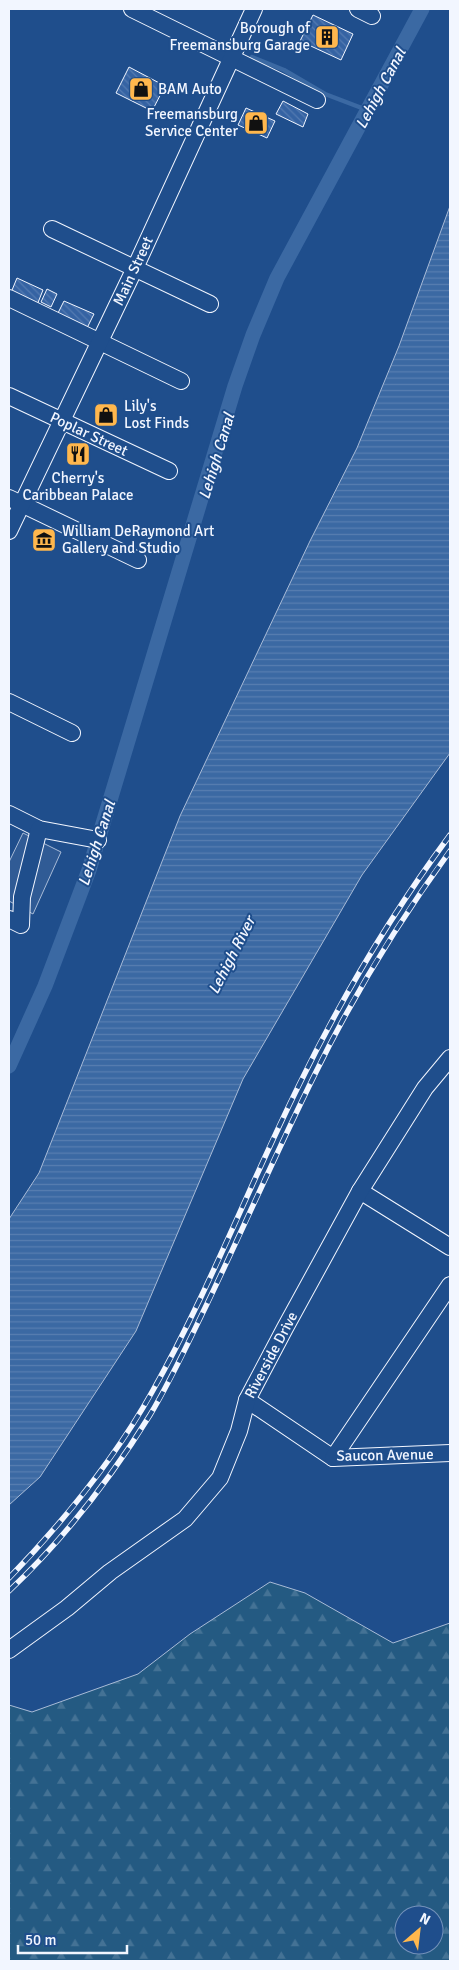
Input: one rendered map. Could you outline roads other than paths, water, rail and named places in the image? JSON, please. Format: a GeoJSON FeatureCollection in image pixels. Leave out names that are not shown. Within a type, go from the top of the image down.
{"type":"FeatureCollection","features":[{"type":"Feature","properties":{"kind":"street"},"geometry":{"type":"LineString","coordinates":[[132,9],[317,100]]}},
{"type":"Feature","properties":{"kind":"street","name":"Main Street"},"geometry":{"type":"LineString","coordinates":[[9,531],[15,501],[61,421],[135,268],[254,9]]}},
{"type":"Feature","properties":{"kind":"street"},"geometry":{"type":"LineString","coordinates":[[52,229],[210,304]]}},
{"type":"Feature","properties":{"kind":"street"},"geometry":{"type":"LineString","coordinates":[[9,298],[181,382]]}},
{"type":"Feature","properties":{"kind":"street","name":"Poplar Street"},"geometry":{"type":"LineString","coordinates":[[9,396],[169,471]]}},
{"type":"Feature","properties":{"kind":"street"},"geometry":{"type":"LineString","coordinates":[[15,501],[138,560]]}},
{"type":"Feature","properties":{"kind":"street"},"geometry":{"type":"LineString","coordinates":[[9,702],[72,733]]}},
{"type":"Feature","properties":{"kind":"street"},"geometry":{"type":"LineString","coordinates":[[9,814],[38,829],[98,840]]}},
{"type":"Feature","properties":{"kind":"street"},"geometry":{"type":"LineString","coordinates":[[15,922],[38,829]]}},
{"type":"Feature","properties":{"kind":"street","name":"Riverside Drive"},"geometry":{"type":"LineString","coordinates":[[9,1650],[67,1608],[110,1572],[185,1519],[220,1478],[239,1431],[247,1400],[360,1191],[425,1088],[450,1058]]}},
{"type":"Feature","properties":{"kind":"street"},"geometry":{"type":"LineString","coordinates":[[360,1191],[450,1247]]}},
{"type":"Feature","properties":{"kind":"street"},"geometry":{"type":"LineString","coordinates":[[333,1458],[450,1285]]}},
{"type":"Feature","properties":{"kind":"street","name":"Saucon Avenue"},"geometry":{"type":"LineString","coordinates":[[247,1400],[333,1458],[450,1454]]}},
{"type":"Feature","properties":{"kind":"water","name":"Lehigh River"},"geometry":{"type":"Polygon","coordinates":[[[450,206],[450,753],[362,875],[243,1079],[136,1331],[40,1477],[9,1505],[9,1219],[39,1173],[180,816],[310,541],[357,448],[399,346],[450,206]]]}},
{"type":"Feature","properties":{"kind":"waterway","name":"Lehigh Canal"},"geometry":{"type":"LineString","coordinates":[[9,1066],[45,986],[89,870],[235,386],[253,335],[277,278],[422,9]]}},
{"type":"Feature","properties":{"kind":"waterway"},"geometry":{"type":"LineString","coordinates":[[252,57],[284,70],[325,94],[367,110]]}},
{"type":"Feature","properties":{"kind":"railway"},"geometry":{"type":"LineString","coordinates":[[9,1578],[49,1535],[86,1490],[121,1442],[152,1392],[192,1316],[315,1052],[350,988],[388,925],[450,835]]}},
{"type":"Feature","properties":{"kind":"railway"},"geometry":{"type":"LineString","coordinates":[[9,1591],[48,1551],[85,1508],[119,1462],[150,1415],[193,1334],[287,1132],[345,1016],[378,959],[450,851]]}},
{"type":"Feature","properties":{"kind":"place","name":"Borough of Freemansburg Garage"},"geometry":{"type":"Point","coordinates":[327,37]}},
{"type":"Feature","properties":{"kind":"place","name":"BAM Auto"},"geometry":{"type":"Point","coordinates":[141,89]}},
{"type":"Feature","properties":{"kind":"place","name":"Freemansburg Service Center"},"geometry":{"type":"Point","coordinates":[256,123]}},
{"type":"Feature","properties":{"kind":"place","name":"Lily's Lost Finds"},"geometry":{"type":"Point","coordinates":[106,415]}},
{"type":"Feature","properties":{"kind":"place","name":"Cherry's Caribbean Palace"},"geometry":{"type":"Point","coordinates":[78,454]}},
{"type":"Feature","properties":{"kind":"place","name":"William DeRaymond Art Gallery and Studio"},"geometry":{"type":"Point","coordinates":[44,540]}}]}
